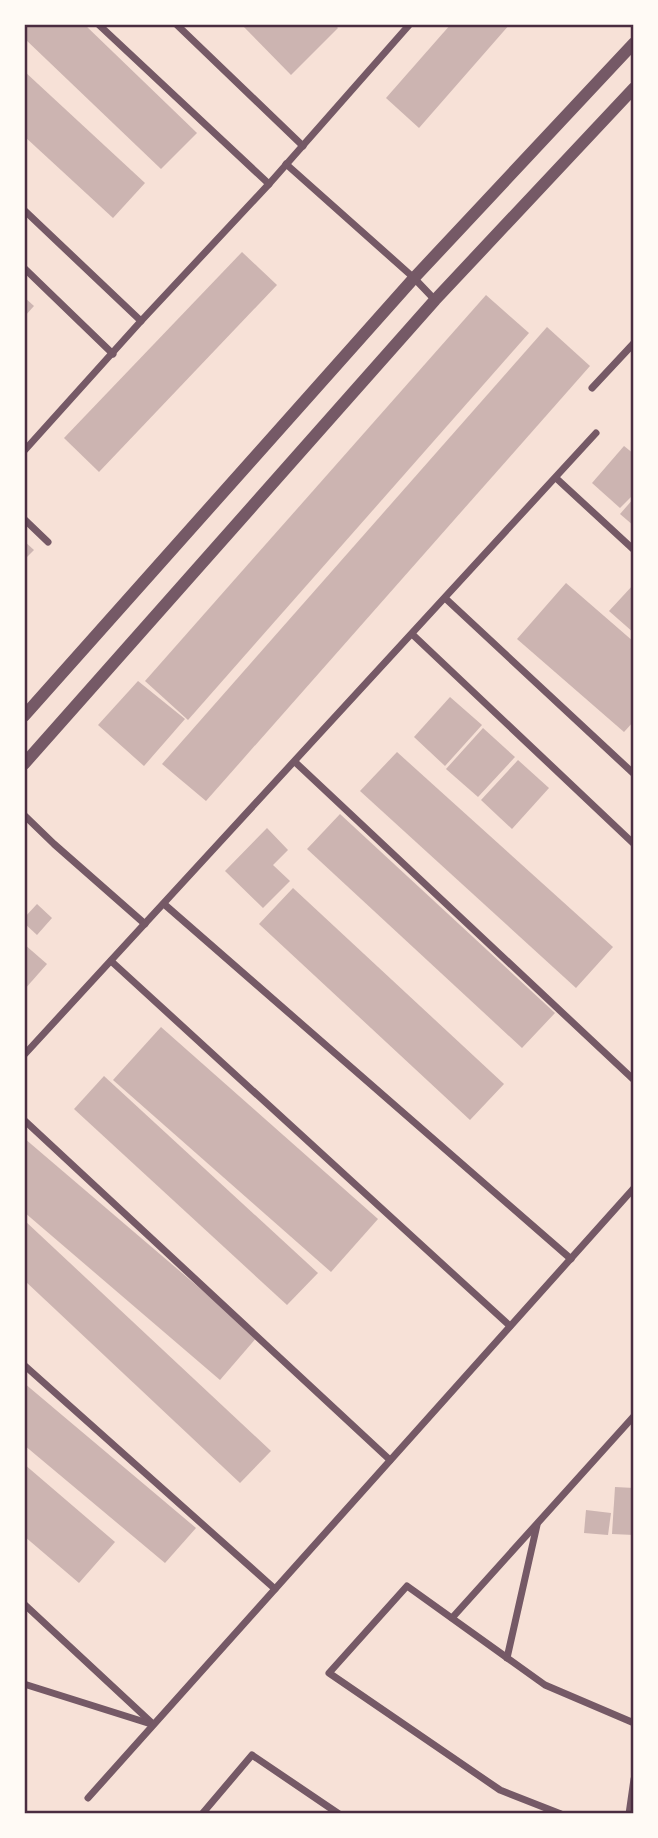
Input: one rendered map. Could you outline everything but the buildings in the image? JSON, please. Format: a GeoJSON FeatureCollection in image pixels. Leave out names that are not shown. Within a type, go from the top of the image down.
{"type":"FeatureCollection","features":[{"type":"Feature","properties":{"kind":"street"},"geometry":{"type":"LineString","coordinates":[[98,24],[269,184]]}},
{"type":"Feature","properties":{"kind":"street"},"geometry":{"type":"LineString","coordinates":[[176,24],[303,146]]}},
{"type":"Feature","properties":{"kind":"street"},"geometry":{"type":"LineString","coordinates":[[24,452],[269,184],[410,24]]}},
{"type":"Feature","properties":{"kind":"street"},"geometry":{"type":"LineString","coordinates":[[24,716],[414,278],[634,43]]}},
{"type":"Feature","properties":{"kind":"street"},"geometry":{"type":"LineString","coordinates":[[24,764],[435,300],[634,88]]}},
{"type":"Feature","properties":{"kind":"street"},"geometry":{"type":"LineString","coordinates":[[286,164],[435,300]]}},
{"type":"Feature","properties":{"kind":"street"},"geometry":{"type":"LineString","coordinates":[[24,210],[141,321]]}},
{"type":"Feature","properties":{"kind":"street"},"geometry":{"type":"LineString","coordinates":[[24,268],[114,354]]}},
{"type":"Feature","properties":{"kind":"street"},"geometry":{"type":"LineString","coordinates":[[592,388],[634,343]]}},
{"type":"Feature","properties":{"kind":"street"},"geometry":{"type":"LineString","coordinates":[[24,1055],[596,433]]}},
{"type":"Feature","properties":{"kind":"street"},"geometry":{"type":"LineString","coordinates":[[556,478],[634,550]]}},
{"type":"Feature","properties":{"kind":"street"},"geometry":{"type":"LineString","coordinates":[[24,519],[48,542]]}},
{"type":"Feature","properties":{"kind":"street"},"geometry":{"type":"LineString","coordinates":[[445,598],[634,774]]}},
{"type":"Feature","properties":{"kind":"street"},"geometry":{"type":"LineString","coordinates":[[412,634],[634,844]]}},
{"type":"Feature","properties":{"kind":"street"},"geometry":{"type":"LineString","coordinates":[[295,762],[634,1080]]}},
{"type":"Feature","properties":{"kind":"street"},"geometry":{"type":"LineString","coordinates":[[24,815],[145,924]]}},
{"type":"Feature","properties":{"kind":"street"},"geometry":{"type":"LineString","coordinates":[[164,904],[571,1259]]}},
{"type":"Feature","properties":{"kind":"street"},"geometry":{"type":"LineString","coordinates":[[111,961],[510,1326]]}},
{"type":"Feature","properties":{"kind":"street"},"geometry":{"type":"LineString","coordinates":[[24,1120],[390,1460]]}},
{"type":"Feature","properties":{"kind":"street"},"geometry":{"type":"LineString","coordinates":[[88,1798],[634,1188]]}},
{"type":"Feature","properties":{"kind":"street"},"geometry":{"type":"LineString","coordinates":[[24,1364],[275,1589]]}},
{"type":"Feature","properties":{"kind":"street"},"geometry":{"type":"LineString","coordinates":[[452,1618],[634,1416]]}},
{"type":"Feature","properties":{"kind":"street"},"geometry":{"type":"LineString","coordinates":[[507,1658],[537,1524]]}},
{"type":"Feature","properties":{"kind":"street"},"geometry":{"type":"LineString","coordinates":[[561,1814],[500,1790],[329,1673],[407,1586],[545,1685],[634,1723]]}},
{"type":"Feature","properties":{"kind":"street"},"geometry":{"type":"LineString","coordinates":[[24,1604],[153,1724]]}},
{"type":"Feature","properties":{"kind":"street"},"geometry":{"type":"LineString","coordinates":[[24,1684],[153,1724]]}},
{"type":"Feature","properties":{"kind":"street"},"geometry":{"type":"LineString","coordinates":[[202,1814],[252,1755],[339,1814]]}},
{"type":"Feature","properties":{"kind":"street"},"geometry":{"type":"LineString","coordinates":[[629,1814],[634,1779]]}}]}
